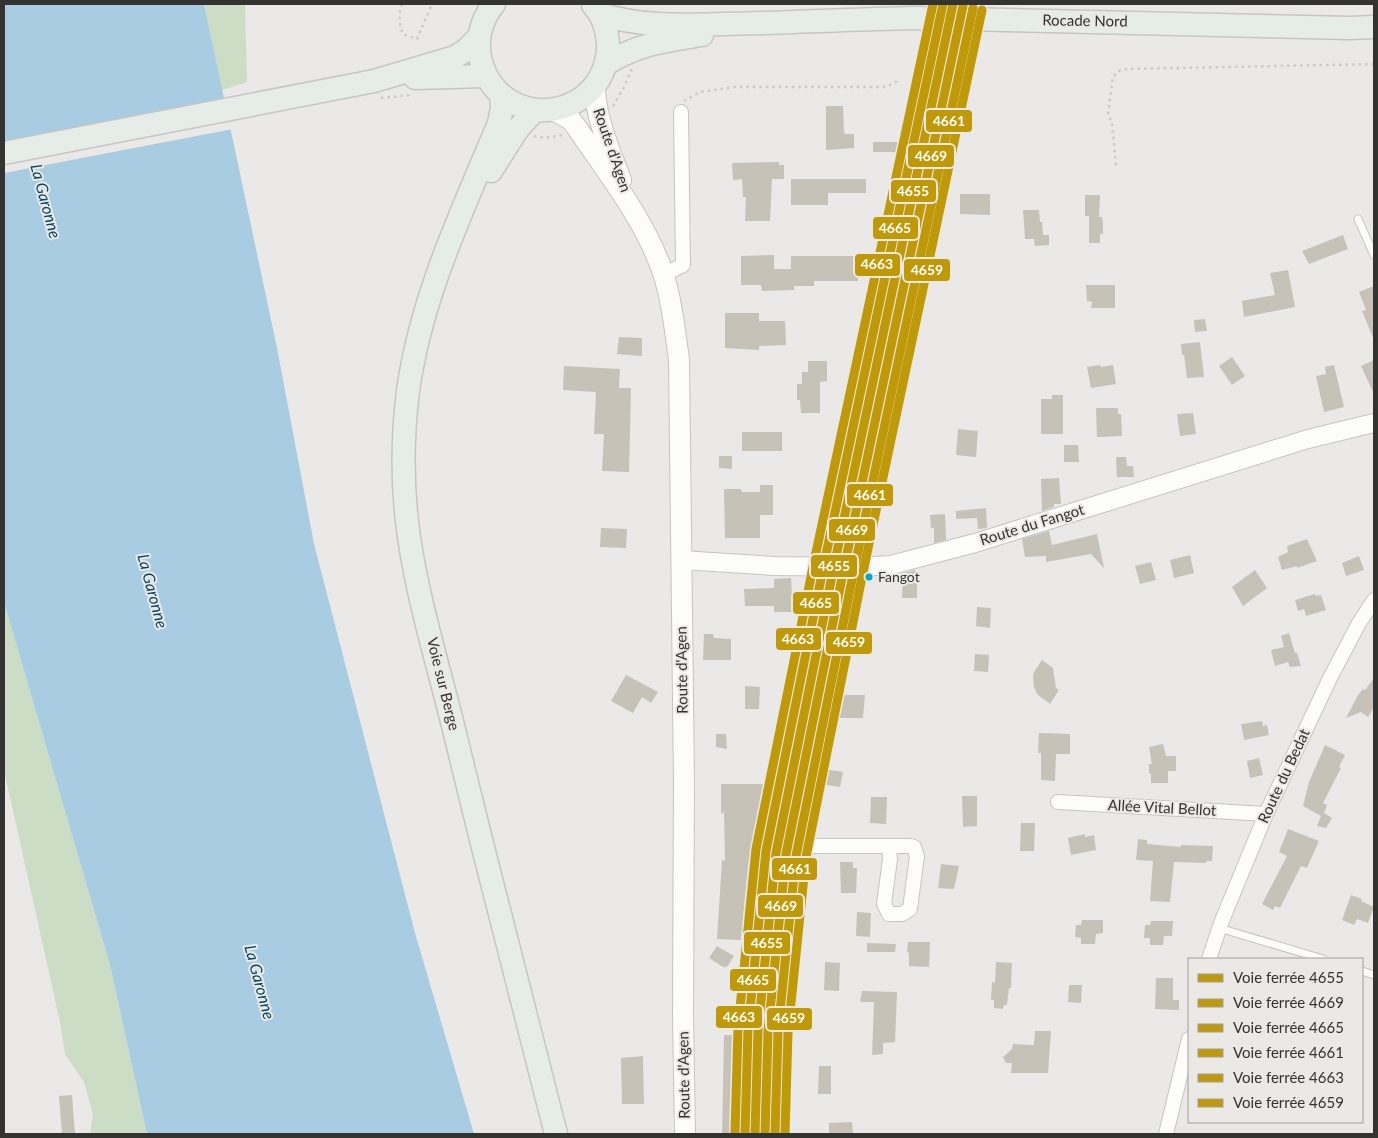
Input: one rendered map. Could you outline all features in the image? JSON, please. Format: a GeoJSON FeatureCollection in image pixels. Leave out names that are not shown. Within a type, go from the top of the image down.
{"type":"FeatureCollection","features":[{"type":"Feature","properties":{"kind":"main road"},"geometry":{"type":"LineString","coordinates":[[494,4],[484,18],[479,37],[479,57],[486,76],[501,95],[512,102],[544,110],[565,107],[587,94],[595,85],[606,64],[608,38],[596,9]]}},
{"type":"Feature","properties":{"kind":"main road"},"geometry":{"type":"LineString","coordinates":[[596,9],[629,22],[688,24],[795,23]]}},
{"type":"Feature","properties":{"kind":"main road","name":"Rocade Nord"},"geometry":{"type":"LineString","coordinates":[[795,23],[867,19],[965,18],[1350,28],[1374,27]]}},
{"type":"Feature","properties":{"kind":"main road"},"geometry":{"type":"LineString","coordinates":[[606,64],[632,50],[649,44],[795,23]]}},
{"type":"Feature","properties":{"kind":"main road"},"geometry":{"type":"LineString","coordinates":[[369,88],[455,57],[466,50],[479,37]]}},
{"type":"Feature","properties":{"kind":"main road"},"geometry":{"type":"LineString","coordinates":[[4,153],[369,88],[486,76]]}},
{"type":"Feature","properties":{"kind":"main road","name":"Route d'Agen"},"geometry":{"type":"LineString","coordinates":[[595,85],[595,101],[598,115],[635,214]]}},
{"type":"Feature","properties":{"kind":"main road"},"geometry":{"type":"LineString","coordinates":[[454,232],[499,123],[502,107],[501,95]]}},
{"type":"Feature","properties":{"kind":"main road"},"geometry":{"type":"LineString","coordinates":[[454,232],[517,130],[544,110]]}},
{"type":"Feature","properties":{"kind":"main road","name":"Route d'Agen"},"geometry":{"type":"LineString","coordinates":[[544,110],[571,120],[635,214],[654,250],[663,275],[674,318],[679,360],[684,782],[683,1015],[685,1134]]}},
{"type":"Feature","properties":{"kind":"main road","name":"Voie sur Berge"},"geometry":{"type":"LineString","coordinates":[[454,232],[426,305],[411,374],[405,418],[404,450],[404,481],[409,537],[429,630],[556,1134]]}},
{"type":"Feature","properties":{"kind":"street"},"geometry":{"type":"LineString","coordinates":[[663,275],[683,265],[682,112]]}},
{"type":"Feature","properties":{"kind":"street","name":"Route du Fangot"},"geometry":{"type":"LineString","coordinates":[[681,560],[775,566],[857,567],[891,565],[975,543],[1308,439],[1374,423]]}},
{"type":"Feature","properties":{"kind":"street"},"geometry":{"type":"LineString","coordinates":[[768,1134],[770,1060],[777,982],[790,906],[803,807],[810,766],[844,615],[857,567]]}},
{"type":"Feature","properties":{"kind":"street","name":"Route du Bedat"},"geometry":{"type":"LineString","coordinates":[[1209,958],[1266,814],[1330,678],[1359,623],[1374,600]]}},
{"type":"Feature","properties":{"kind":"street","name":"Allée Vital Bellot"},"geometry":{"type":"LineString","coordinates":[[1058,802],[1266,814]]}},
{"type":"Feature","properties":{"kind":"street"},"geometry":{"type":"LineString","coordinates":[[798,846],[889,846],[911,846],[916,851],[917,856],[910,909],[902,914],[889,914],[884,904],[890,859],[889,846]]}},
{"type":"Feature","properties":{"kind":"street"},"geometry":{"type":"LineString","coordinates":[[1166,1134],[1188,1043]]}},
{"type":"Feature","properties":{"kind":"lane"},"geometry":{"type":"LineString","coordinates":[[1358,219],[1374,255]]}},
{"type":"Feature","properties":{"kind":"lane"},"geometry":{"type":"LineString","coordinates":[[1220,928],[1320,958]]}},
{"type":"Feature","properties":{"kind":"path"},"geometry":{"type":"LineString","coordinates":[[402,4],[400,9],[400,26],[403,34],[417,40],[432,4]]}},
{"type":"Feature","properties":{"kind":"path"},"geometry":{"type":"LineString","coordinates":[[1116,165],[1112,123],[1108,114],[1113,77],[1118,71],[1127,68],[1374,64]]}},
{"type":"Feature","properties":{"kind":"path"},"geometry":{"type":"LineString","coordinates":[[682,112],[682,102],[700,92],[735,87],[886,87],[896,82],[898,78]]}},
{"type":"Feature","properties":{"kind":"path"},"geometry":{"type":"LineString","coordinates":[[369,88],[412,95]]}},
{"type":"Feature","properties":{"kind":"green space"},"geometry":{"type":"Polygon","coordinates":[[[204,4],[245,4],[247,82],[222,90],[204,4]]]}},
{"type":"Feature","properties":{"kind":"green space"},"geometry":{"type":"Polygon","coordinates":[[[4,602],[110,965],[147,1134],[90,1134],[93,1115],[84,1082],[65,1054],[60,1022],[4,770],[4,602]]]}},
{"type":"Feature","properties":{"kind":"water","name":"La Garonne"},"geometry":{"type":"Polygon","coordinates":[[[4,4],[204,4],[277,348],[314,544],[415,933],[474,1134],[147,1134],[110,965],[4,602],[4,4]]]}},
{"type":"Feature","properties":{"kind":"pier"},"geometry":{"type":"Polygon","coordinates":[[[227,99],[233,129],[4,173],[4,142],[227,99]]]}},
{"type":"Feature","properties":{"kind":"building"},"geometry":{"type":"Polygon","coordinates":[[[826,106],[843,106],[844,132],[845,134],[854,134],[854,148],[826,150],[826,106]]]}},
{"type":"Feature","properties":{"kind":"building"},"geometry":{"type":"Polygon","coordinates":[[[873,142],[899,142],[898,152],[873,152],[873,142]]]}},
{"type":"Feature","properties":{"kind":"building"},"geometry":{"type":"Polygon","coordinates":[[[779,162],[779,165],[784,165],[784,179],[772,179],[770,221],[745,221],[746,197],[743,197],[742,179],[733,180],[732,163],[779,162]]]}},
{"type":"Feature","properties":{"kind":"building"},"geometry":{"type":"Polygon","coordinates":[[[791,179],[866,179],[866,193],[828,193],[828,205],[791,205],[791,179]]]}},
{"type":"Feature","properties":{"kind":"building"},"geometry":{"type":"Polygon","coordinates":[[[960,194],[990,194],[990,215],[960,214],[960,194]]]}},
{"type":"Feature","properties":{"kind":"building"},"geometry":{"type":"Polygon","coordinates":[[[1085,195],[1100,195],[1099,217],[1102,217],[1103,234],[1100,234],[1100,243],[1089,243],[1089,216],[1085,216],[1085,195]]]}},
{"type":"Feature","properties":{"kind":"building"},"geometry":{"type":"Polygon","coordinates":[[[1023,210],[1039,210],[1043,235],[1049,235],[1049,245],[1035,246],[1034,239],[1025,239],[1023,210]]]}},
{"type":"Feature","properties":{"kind":"building"},"geometry":{"type":"Polygon","coordinates":[[[1343,235],[1348,249],[1309,264],[1302,251],[1343,235]]]}},
{"type":"Feature","properties":{"kind":"building"},"geometry":{"type":"Polygon","coordinates":[[[774,255],[774,269],[791,269],[791,256],[858,256],[858,281],[814,281],[814,286],[794,286],[794,290],[762,291],[761,285],[741,285],[741,256],[774,255]]]}},
{"type":"Feature","properties":{"kind":"building"},"geometry":{"type":"Polygon","coordinates":[[[1288,270],[1295,307],[1244,317],[1242,301],[1275,295],[1270,273],[1288,270]]]}},
{"type":"Feature","properties":{"kind":"building"},"geometry":{"type":"Polygon","coordinates":[[[1086,285],[1115,285],[1115,308],[1091,308],[1092,302],[1087,301],[1086,285]]]}},
{"type":"Feature","properties":{"kind":"building"},"geometry":{"type":"Polygon","coordinates":[[[1374,286],[1374,340],[1362,311],[1366,310],[1359,292],[1374,286]]]}},
{"type":"Feature","properties":{"kind":"building"},"geometry":{"type":"Polygon","coordinates":[[[725,313],[759,313],[759,321],[785,321],[786,345],[759,346],[759,350],[725,348],[725,313]]]}},
{"type":"Feature","properties":{"kind":"building"},"geometry":{"type":"Polygon","coordinates":[[[1205,319],[1207,331],[1195,332],[1194,320],[1205,319]]]}},
{"type":"Feature","properties":{"kind":"building"},"geometry":{"type":"Polygon","coordinates":[[[619,337],[642,338],[642,356],[617,354],[619,337]]]}},
{"type":"Feature","properties":{"kind":"building"},"geometry":{"type":"Polygon","coordinates":[[[1200,342],[1204,377],[1187,378],[1181,344],[1200,342]]]}},
{"type":"Feature","properties":{"kind":"building"},"geometry":{"type":"Polygon","coordinates":[[[1232,357],[1245,376],[1232,385],[1219,366],[1232,357]]]}},
{"type":"Feature","properties":{"kind":"building"},"geometry":{"type":"Polygon","coordinates":[[[1374,360],[1374,394],[1361,366],[1374,360]]]}},
{"type":"Feature","properties":{"kind":"building"},"geometry":{"type":"Polygon","coordinates":[[[808,361],[827,361],[827,381],[820,382],[820,413],[801,413],[800,400],[797,400],[797,384],[802,384],[802,372],[808,372],[808,361]]]}},
{"type":"Feature","properties":{"kind":"building"},"geometry":{"type":"Polygon","coordinates":[[[1100,365],[1101,367],[1113,365],[1116,384],[1091,388],[1087,367],[1100,365]]]}},
{"type":"Feature","properties":{"kind":"building"},"geometry":{"type":"Polygon","coordinates":[[[1334,365],[1344,407],[1324,412],[1316,376],[1326,374],[1325,367],[1334,365]]]}},
{"type":"Feature","properties":{"kind":"building"},"geometry":{"type":"Polygon","coordinates":[[[564,366],[620,369],[619,388],[631,388],[629,472],[602,471],[604,434],[594,434],[596,392],[563,390],[564,366]]]}},
{"type":"Feature","properties":{"kind":"building"},"geometry":{"type":"Polygon","coordinates":[[[1052,395],[1063,395],[1063,434],[1041,434],[1041,399],[1052,399],[1052,395]]]}},
{"type":"Feature","properties":{"kind":"building"},"geometry":{"type":"Polygon","coordinates":[[[1096,408],[1118,408],[1118,414],[1121,414],[1122,436],[1097,437],[1096,408]]]}},
{"type":"Feature","properties":{"kind":"building"},"geometry":{"type":"Polygon","coordinates":[[[1193,413],[1196,434],[1180,436],[1177,414],[1193,413]]]}},
{"type":"Feature","properties":{"kind":"building"},"geometry":{"type":"Polygon","coordinates":[[[958,429],[978,431],[976,457],[956,455],[958,429]]]}},
{"type":"Feature","properties":{"kind":"building"},"geometry":{"type":"Polygon","coordinates":[[[742,432],[782,432],[782,451],[742,451],[742,432]]]}},
{"type":"Feature","properties":{"kind":"building"},"geometry":{"type":"Polygon","coordinates":[[[1064,445],[1078,445],[1079,462],[1064,462],[1064,445]]]}},
{"type":"Feature","properties":{"kind":"building"},"geometry":{"type":"Polygon","coordinates":[[[719,456],[732,456],[732,469],[719,468],[719,456]]]}},
{"type":"Feature","properties":{"kind":"building"},"geometry":{"type":"Polygon","coordinates":[[[1116,457],[1126,457],[1127,466],[1133,466],[1134,477],[1117,477],[1116,457]]]}},
{"type":"Feature","properties":{"kind":"building"},"geometry":{"type":"Polygon","coordinates":[[[1059,478],[1061,504],[1054,504],[1054,507],[1042,511],[1041,479],[1059,478]]]}},
{"type":"Feature","properties":{"kind":"building"},"geometry":{"type":"Polygon","coordinates":[[[760,485],[773,485],[773,515],[760,515],[760,538],[725,538],[724,489],[760,492],[760,485]]]}},
{"type":"Feature","properties":{"kind":"building"},"geometry":{"type":"Polygon","coordinates":[[[986,508],[987,528],[978,529],[977,518],[956,519],[956,511],[986,508]]]}},
{"type":"Feature","properties":{"kind":"building"},"geometry":{"type":"Polygon","coordinates":[[[945,514],[946,540],[934,543],[934,528],[931,528],[930,515],[945,514]]]}},
{"type":"Feature","properties":{"kind":"building"},"geometry":{"type":"Polygon","coordinates":[[[601,528],[627,529],[626,548],[600,547],[601,528]]]}},
{"type":"Feature","properties":{"kind":"building"},"geometry":{"type":"Polygon","coordinates":[[[1049,531],[1052,545],[1097,534],[1104,568],[1091,554],[1046,562],[1046,556],[1025,557],[1022,539],[1049,531]]]}},
{"type":"Feature","properties":{"kind":"building"},"geometry":{"type":"Polygon","coordinates":[[[855,537],[867,540],[864,555],[851,553],[855,537]]]}},
{"type":"Feature","properties":{"kind":"building"},"geometry":{"type":"Polygon","coordinates":[[[1307,539],[1317,561],[1297,568],[1297,566],[1282,570],[1278,557],[1288,552],[1287,546],[1307,539]]]}},
{"type":"Feature","properties":{"kind":"building"},"geometry":{"type":"Polygon","coordinates":[[[1190,555],[1194,573],[1174,578],[1170,560],[1190,555]]]}},
{"type":"Feature","properties":{"kind":"building"},"geometry":{"type":"Polygon","coordinates":[[[1359,556],[1364,570],[1346,576],[1342,563],[1359,556]]]}},
{"type":"Feature","properties":{"kind":"building"},"geometry":{"type":"Polygon","coordinates":[[[1151,562],[1156,580],[1140,584],[1135,566],[1151,562]]]}},
{"type":"Feature","properties":{"kind":"building"},"geometry":{"type":"Polygon","coordinates":[[[915,570],[917,575],[917,598],[902,598],[903,573],[915,570]]]}},
{"type":"Feature","properties":{"kind":"building"},"geometry":{"type":"Polygon","coordinates":[[[1255,570],[1267,588],[1243,606],[1232,587],[1255,570]]]}},
{"type":"Feature","properties":{"kind":"building"},"geometry":{"type":"Polygon","coordinates":[[[791,578],[793,612],[774,612],[774,606],[745,606],[744,589],[774,588],[774,579],[791,578]]]}},
{"type":"Feature","properties":{"kind":"building"},"geometry":{"type":"Polygon","coordinates":[[[1315,594],[1316,596],[1321,595],[1326,610],[1306,616],[1304,609],[1298,611],[1295,600],[1315,594]]]}},
{"type":"Feature","properties":{"kind":"building"},"geometry":{"type":"Polygon","coordinates":[[[977,607],[991,608],[990,628],[976,626],[977,607]]]}},
{"type":"Feature","properties":{"kind":"building"},"geometry":{"type":"Polygon","coordinates":[[[1289,633],[1301,666],[1290,667],[1288,662],[1275,666],[1271,650],[1284,647],[1281,636],[1289,633]]]}},
{"type":"Feature","properties":{"kind":"building"},"geometry":{"type":"Polygon","coordinates":[[[704,634],[713,634],[714,638],[731,639],[731,660],[703,660],[704,634]]]}},
{"type":"Feature","properties":{"kind":"building"},"geometry":{"type":"Polygon","coordinates":[[[975,654],[989,655],[988,672],[974,671],[975,654]]]}},
{"type":"Feature","properties":{"kind":"building"},"geometry":{"type":"Polygon","coordinates":[[[1042,660],[1053,668],[1056,688],[1059,690],[1050,704],[1037,694],[1034,687],[1034,672],[1042,660]]]}},
{"type":"Feature","properties":{"kind":"building"},"geometry":{"type":"Polygon","coordinates":[[[626,675],[658,692],[651,703],[642,697],[633,713],[611,701],[626,675]]]}},
{"type":"Feature","properties":{"kind":"building"},"geometry":{"type":"Polygon","coordinates":[[[1374,678],[1374,707],[1368,717],[1361,712],[1346,718],[1358,695],[1363,689],[1365,690],[1374,678]]]}},
{"type":"Feature","properties":{"kind":"building"},"geometry":{"type":"Polygon","coordinates":[[[745,686],[760,687],[759,709],[745,709],[745,686]]]}},
{"type":"Feature","properties":{"kind":"building"},"geometry":{"type":"Polygon","coordinates":[[[840,695],[865,695],[863,718],[839,718],[840,695]]]}},
{"type":"Feature","properties":{"kind":"building"},"geometry":{"type":"Polygon","coordinates":[[[1262,721],[1263,726],[1267,725],[1269,735],[1244,740],[1241,724],[1262,721]]]}},
{"type":"Feature","properties":{"kind":"building"},"geometry":{"type":"Polygon","coordinates":[[[1039,733],[1070,734],[1070,754],[1056,754],[1055,781],[1041,780],[1041,753],[1038,753],[1039,733]]]}},
{"type":"Feature","properties":{"kind":"building"},"geometry":{"type":"Polygon","coordinates":[[[716,734],[726,734],[727,749],[716,747],[716,734]]]}},
{"type":"Feature","properties":{"kind":"building"},"geometry":{"type":"Polygon","coordinates":[[[1163,744],[1166,756],[1176,756],[1176,771],[1168,771],[1168,783],[1151,783],[1149,764],[1152,764],[1149,747],[1163,744]]]}},
{"type":"Feature","properties":{"kind":"building"},"geometry":{"type":"Polygon","coordinates":[[[1325,745],[1345,755],[1339,767],[1341,768],[1323,803],[1327,805],[1324,813],[1332,818],[1326,828],[1317,826],[1321,816],[1303,806],[1309,782],[1325,745]]]}},
{"type":"Feature","properties":{"kind":"building"},"geometry":{"type":"Polygon","coordinates":[[[1259,758],[1263,775],[1250,778],[1247,761],[1259,758]]]}},
{"type":"Feature","properties":{"kind":"building"},"geometry":{"type":"Polygon","coordinates":[[[824,769],[843,772],[840,787],[820,784],[824,769]]]}},
{"type":"Feature","properties":{"kind":"building"},"geometry":{"type":"Polygon","coordinates":[[[721,784],[763,784],[748,866],[741,940],[717,939],[722,860],[725,861],[724,812],[721,814],[721,784]]]}},
{"type":"Feature","properties":{"kind":"building"},"geometry":{"type":"Polygon","coordinates":[[[962,796],[977,796],[977,826],[963,827],[962,796]]]}},
{"type":"Feature","properties":{"kind":"building"},"geometry":{"type":"Polygon","coordinates":[[[871,797],[887,797],[886,824],[870,823],[871,797]]]}},
{"type":"Feature","properties":{"kind":"building"},"geometry":{"type":"Polygon","coordinates":[[[1021,823],[1035,823],[1034,851],[1020,851],[1021,823]]]}},
{"type":"Feature","properties":{"kind":"building"},"geometry":{"type":"Polygon","coordinates":[[[1288,829],[1319,841],[1307,868],[1301,866],[1280,908],[1275,906],[1273,910],[1262,904],[1287,856],[1279,852],[1288,829]]]}},
{"type":"Feature","properties":{"kind":"building"},"geometry":{"type":"Polygon","coordinates":[[[1085,834],[1085,837],[1094,835],[1096,850],[1071,855],[1068,838],[1085,834]]]}},
{"type":"Feature","properties":{"kind":"building"},"geometry":{"type":"Polygon","coordinates":[[[1138,839],[1147,840],[1147,844],[1181,847],[1181,845],[1213,846],[1212,861],[1206,861],[1206,863],[1174,862],[1170,902],[1150,901],[1153,861],[1136,860],[1138,839]]]}},
{"type":"Feature","properties":{"kind":"building"},"geometry":{"type":"Polygon","coordinates":[[[840,862],[853,862],[853,868],[857,868],[856,893],[841,893],[840,862]]]}},
{"type":"Feature","properties":{"kind":"building"},"geometry":{"type":"Polygon","coordinates":[[[941,864],[959,866],[954,889],[938,888],[941,864]]]}},
{"type":"Feature","properties":{"kind":"building"},"geometry":{"type":"Polygon","coordinates":[[[1351,895],[1362,899],[1361,901],[1374,907],[1368,923],[1357,919],[1354,925],[1342,920],[1351,895]]]}},
{"type":"Feature","properties":{"kind":"building"},"geometry":{"type":"Polygon","coordinates":[[[857,912],[871,913],[870,937],[856,936],[857,912]]]}},
{"type":"Feature","properties":{"kind":"building"},"geometry":{"type":"Polygon","coordinates":[[[1082,920],[1103,920],[1103,933],[1096,934],[1095,944],[1081,944],[1081,938],[1075,937],[1076,925],[1081,925],[1082,920]]]}},
{"type":"Feature","properties":{"kind":"building"},"geometry":{"type":"Polygon","coordinates":[[[1151,921],[1173,921],[1172,936],[1164,936],[1163,945],[1150,945],[1150,938],[1144,938],[1145,925],[1150,925],[1151,921]]]}},
{"type":"Feature","properties":{"kind":"building"},"geometry":{"type":"Polygon","coordinates":[[[908,942],[930,942],[929,967],[909,966],[908,942]]]}},
{"type":"Feature","properties":{"kind":"building"},"geometry":{"type":"Polygon","coordinates":[[[867,943],[896,944],[895,952],[867,952],[867,943]]]}},
{"type":"Feature","properties":{"kind":"building"},"geometry":{"type":"Polygon","coordinates":[[[717,946],[734,956],[727,967],[723,967],[709,958],[717,946]]]}},
{"type":"Feature","properties":{"kind":"building"},"geometry":{"type":"Polygon","coordinates":[[[825,962],[840,963],[839,991],[824,990],[825,962]]]}},
{"type":"Feature","properties":{"kind":"building"},"geometry":{"type":"Polygon","coordinates":[[[996,962],[1012,963],[1011,988],[1009,988],[1007,1005],[1004,1005],[1003,1009],[994,1008],[994,1000],[991,1000],[992,982],[995,983],[996,962]]]}},
{"type":"Feature","properties":{"kind":"building"},"geometry":{"type":"Polygon","coordinates":[[[1156,978],[1173,978],[1173,1000],[1179,1000],[1179,1010],[1155,1009],[1156,978]]]}},
{"type":"Feature","properties":{"kind":"building"},"geometry":{"type":"Polygon","coordinates":[[[1069,985],[1082,985],[1081,1003],[1068,1002],[1069,985]]]}},
{"type":"Feature","properties":{"kind":"building"},"geometry":{"type":"Polygon","coordinates":[[[862,991],[897,992],[895,1042],[883,1043],[883,1054],[872,1055],[874,1002],[860,1002],[862,991]]]}},
{"type":"Feature","properties":{"kind":"building"},"geometry":{"type":"Polygon","coordinates":[[[1035,1031],[1051,1031],[1048,1073],[1011,1073],[1012,1063],[1006,1063],[1003,1057],[1012,1049],[1013,1044],[1034,1045],[1035,1031]]]}},
{"type":"Feature","properties":{"kind":"building"},"geometry":{"type":"Polygon","coordinates":[[[724,1035],[734,1035],[730,1134],[722,1134],[724,1035]]]}},
{"type":"Feature","properties":{"kind":"building"},"geometry":{"type":"Polygon","coordinates":[[[643,1056],[644,1104],[622,1104],[621,1058],[643,1056]]]}},
{"type":"Feature","properties":{"kind":"building"},"geometry":{"type":"Polygon","coordinates":[[[819,1066],[831,1066],[831,1094],[818,1094],[819,1066]]]}},
{"type":"Feature","properties":{"kind":"building"},"geometry":{"type":"Polygon","coordinates":[[[72,1095],[75,1134],[62,1134],[59,1096],[72,1095]]]}},
{"type":"Feature","properties":{"kind":"building"},"geometry":{"type":"Polygon","coordinates":[[[852,1122],[853,1134],[829,1134],[829,1123],[852,1122]]]}},
{"type":"Feature","properties":{"kind":"rail line","name":"4663"},"geometry":{"type":"LineString","coordinates":[[735,1133],[738,1028],[756,849],[814,562],[933,4]]}},
{"type":"Feature","properties":{"kind":"rail line","name":"4665"},"geometry":{"type":"LineString","coordinates":[[745,1134],[748,1029],[766,851],[824,564],[943,4]]}},
{"type":"Feature","properties":{"kind":"rail line","name":"4655"},"geometry":{"type":"LineString","coordinates":[[755,1134],[758,1030],[776,853],[834,566],[953,4]]}},
{"type":"Feature","properties":{"kind":"rail line","name":"4669"},"geometry":{"type":"LineString","coordinates":[[765,1134],[768,1031],[786,854],[844,568],[963,6]]}},
{"type":"Feature","properties":{"kind":"rail line","name":"4661"},"geometry":{"type":"LineString","coordinates":[[775,1134],[778,1031],[796,856],[854,570],[973,8]]}},
{"type":"Feature","properties":{"kind":"rail line","name":"4659"},"geometry":{"type":"LineString","coordinates":[[785,1134],[788,1032],[806,857],[863,572],[982,10]]}},
{"type":"Feature","properties":{"kind":"place","name":"Fangot"},"geometry":{"type":"Point","coordinates":[869,577]}}]}
